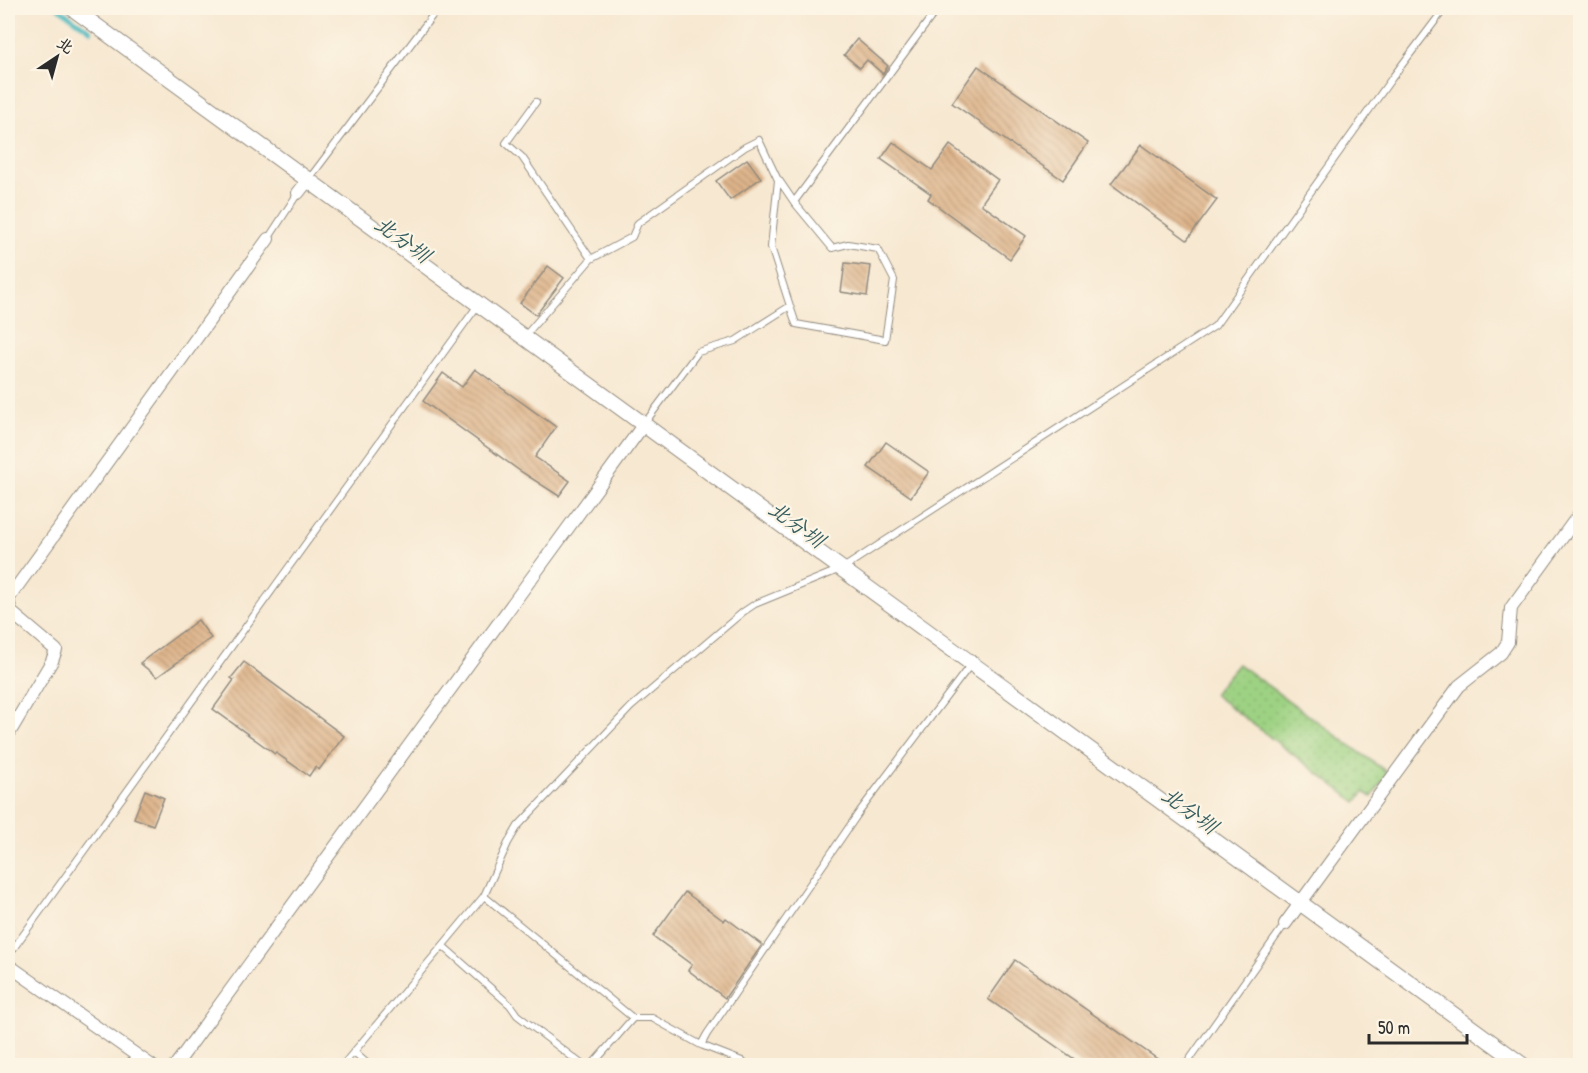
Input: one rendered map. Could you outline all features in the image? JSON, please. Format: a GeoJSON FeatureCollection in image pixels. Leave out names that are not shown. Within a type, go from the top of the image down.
{"type":"FeatureCollection","features":[{"type":"Feature","properties":{"kind":"street"},"geometry":{"type":"LineString","coordinates":[[72,8],[309,179],[474,310],[524,337],[640,430],[843,568],[968,668],[1301,902],[1524,1065]]}},
{"type":"Feature","properties":{"kind":"street"},"geometry":{"type":"LineString","coordinates":[[298,193],[309,179]]}},
{"type":"Feature","properties":{"kind":"street"},"geometry":{"type":"LineString","coordinates":[[8,735],[52,662],[56,650],[11,612],[8,599],[268,239]]}},
{"type":"Feature","properties":{"kind":"street"},"geometry":{"type":"LineString","coordinates":[[175,1065],[640,430]]}},
{"type":"Feature","properties":{"kind":"street"},"geometry":{"type":"LineString","coordinates":[[1285,924],[1459,686],[1501,653],[1508,642],[1511,608],[1581,513]]}},
{"type":"Feature","properties":{"kind":"street"},"geometry":{"type":"LineString","coordinates":[[8,965],[152,1065]]}},
{"type":"Feature","properties":{"kind":"lane"},"geometry":{"type":"LineString","coordinates":[[309,179],[438,8]]}},
{"type":"Feature","properties":{"kind":"lane"},"geometry":{"type":"LineString","coordinates":[[794,202],[938,8]]}},
{"type":"Feature","properties":{"kind":"lane"},"geometry":{"type":"LineString","coordinates":[[342,1065],[484,896],[518,826],[631,707],[743,612],[755,604],[843,568],[1215,326],[1385,87],[1445,8]]}},
{"type":"Feature","properties":{"kind":"lane"},"geometry":{"type":"LineString","coordinates":[[536,102],[506,142],[522,157],[591,259]]}},
{"type":"Feature","properties":{"kind":"lane"},"geometry":{"type":"LineString","coordinates":[[524,337],[591,259],[632,237],[638,224],[745,147],[759,140],[778,180],[832,248],[848,244],[878,249],[894,280],[885,340],[796,324],[771,248],[778,180]]}},
{"type":"Feature","properties":{"kind":"lane"},"geometry":{"type":"LineString","coordinates":[[268,239],[298,193]]}},
{"type":"Feature","properties":{"kind":"lane"},"geometry":{"type":"LineString","coordinates":[[640,430],[698,352],[735,341],[790,306]]}},
{"type":"Feature","properties":{"kind":"lane"},"geometry":{"type":"LineString","coordinates":[[8,956],[474,310]]}},
{"type":"Feature","properties":{"kind":"lane"},"geometry":{"type":"LineString","coordinates":[[701,1045],[860,811],[968,668]]}},
{"type":"Feature","properties":{"kind":"lane"},"geometry":{"type":"LineString","coordinates":[[484,896],[633,1018],[652,1018],[701,1045],[747,1065]]}},
{"type":"Feature","properties":{"kind":"lane"},"geometry":{"type":"LineString","coordinates":[[1185,1065],[1285,924]]}},
{"type":"Feature","properties":{"kind":"lane"},"geometry":{"type":"LineString","coordinates":[[443,946],[510,1005],[518,1015],[584,1065]]}},
{"type":"Feature","properties":{"kind":"lane"},"geometry":{"type":"LineString","coordinates":[[591,1065],[633,1018]]}},
{"type":"Feature","properties":{"kind":"lane"},"geometry":{"type":"LineString","coordinates":[[354,1052],[370,1065]]}},
{"type":"Feature","properties":{"kind":"lane"},"geometry":{"type":"LineString","coordinates":[[458,1065],[469,1063],[477,1065]]}},
{"type":"Feature","properties":{"kind":"green space"},"geometry":{"type":"Polygon","coordinates":[[[1238,664],[1388,773],[1372,797],[1364,792],[1356,802],[1213,694],[1238,664]]]}},
{"type":"Feature","properties":{"kind":"building"},"geometry":{"type":"Polygon","coordinates":[[[857,39],[888,66],[883,74],[867,60],[860,68],[844,55],[857,39]]]}},
{"type":"Feature","properties":{"kind":"building"},"geometry":{"type":"Polygon","coordinates":[[[978,66],[1088,143],[1063,180],[952,103],[978,66]]]}},
{"type":"Feature","properties":{"kind":"building"},"geometry":{"type":"Polygon","coordinates":[[[893,142],[932,170],[950,145],[998,180],[981,204],[1026,236],[1010,259],[928,199],[931,194],[881,159],[893,142]]]}},
{"type":"Feature","properties":{"kind":"building"},"geometry":{"type":"Polygon","coordinates":[[[1141,145],[1217,200],[1187,240],[1111,184],[1141,145]]]}},
{"type":"Feature","properties":{"kind":"building"},"geometry":{"type":"Polygon","coordinates":[[[747,159],[761,178],[730,200],[716,181],[747,159]]]}},
{"type":"Feature","properties":{"kind":"building"},"geometry":{"type":"Polygon","coordinates":[[[845,263],[871,266],[867,296],[841,292],[845,263]]]}},
{"type":"Feature","properties":{"kind":"building"},"geometry":{"type":"Polygon","coordinates":[[[548,266],[564,278],[536,315],[520,303],[548,266]]]}},
{"type":"Feature","properties":{"kind":"building"},"geometry":{"type":"Polygon","coordinates":[[[475,369],[556,427],[535,457],[570,481],[559,496],[520,471],[423,401],[443,373],[462,387],[475,369]]]}},
{"type":"Feature","properties":{"kind":"building"},"geometry":{"type":"Polygon","coordinates":[[[886,442],[929,472],[911,497],[868,467],[886,442]]]}},
{"type":"Feature","properties":{"kind":"building"},"geometry":{"type":"Polygon","coordinates":[[[198,620],[211,638],[157,677],[140,663],[198,620]]]}},
{"type":"Feature","properties":{"kind":"building"},"geometry":{"type":"Polygon","coordinates":[[[244,662],[344,736],[319,770],[315,767],[309,776],[213,709],[234,680],[231,678],[244,662]]]}},
{"type":"Feature","properties":{"kind":"building"},"geometry":{"type":"Polygon","coordinates":[[[145,790],[164,798],[153,825],[134,818],[145,790]]]}},
{"type":"Feature","properties":{"kind":"building"},"geometry":{"type":"Polygon","coordinates":[[[685,892],[724,921],[726,918],[762,945],[725,998],[688,970],[692,965],[653,936],[685,892]]]}},
{"type":"Feature","properties":{"kind":"building"},"geometry":{"type":"Polygon","coordinates":[[[1015,960],[1166,1065],[1083,1065],[988,999],[1015,960]]]}},
{"type":"Feature","properties":{"kind":"waterway","name":"北分圳"},"geometry":{"type":"LineString","coordinates":[[58,8],[91,31]]}}]}
